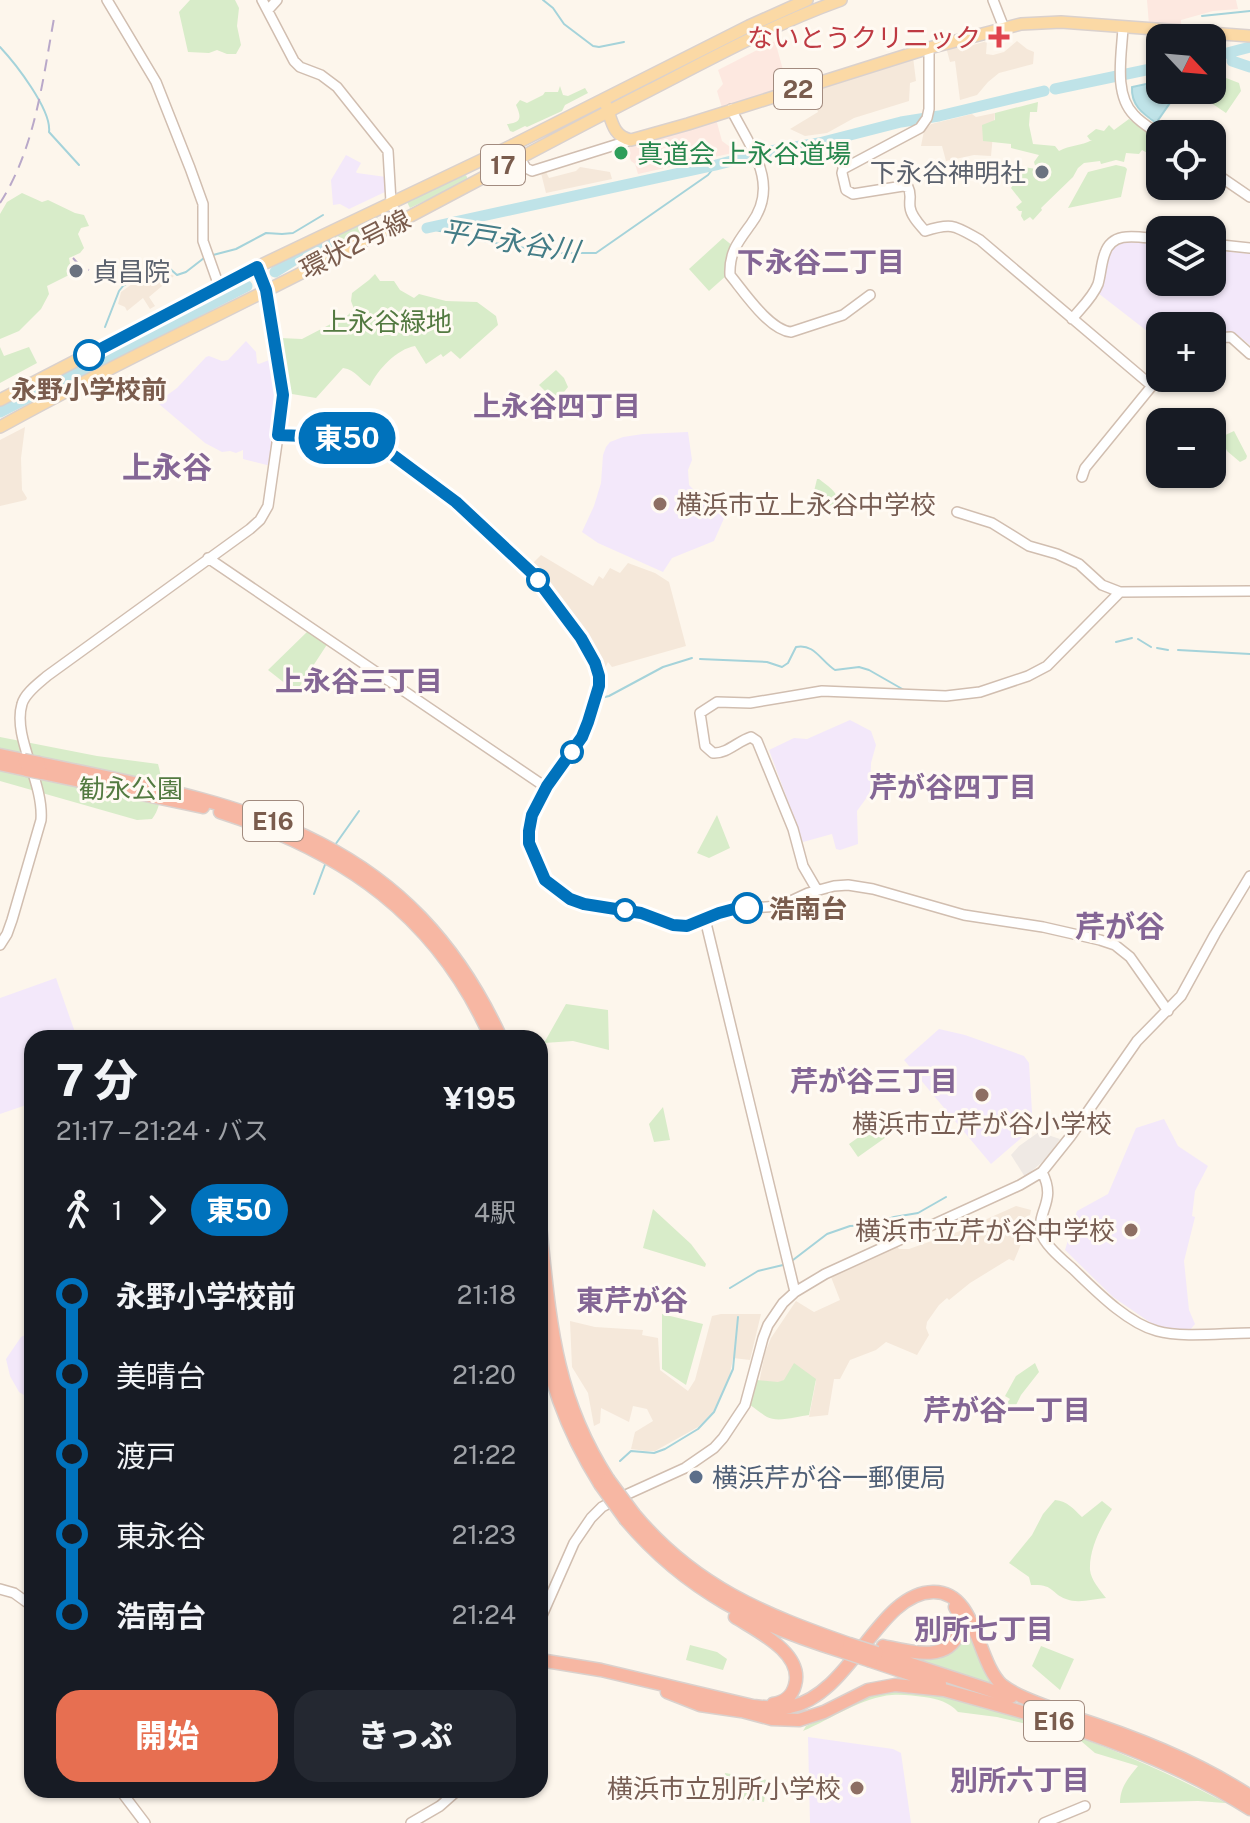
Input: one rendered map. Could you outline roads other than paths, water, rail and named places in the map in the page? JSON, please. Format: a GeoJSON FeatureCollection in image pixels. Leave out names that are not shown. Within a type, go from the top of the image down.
{"type":"FeatureCollection","features":[{"type":"Feature","properties":{"kind":"highway","name":"E16"},"geometry":{"type":"LineString","coordinates":[[0,755],[33,767]]}},
{"type":"Feature","properties":{"kind":"highway","name":"E16"},"geometry":{"type":"LineString","coordinates":[[0,764],[33,767],[155,792],[280,833],[332,859],[378,884],[420,916],[447,945],[469,977],[497,1030]]}},
{"type":"Feature","properties":{"kind":"highway","name":"E16"},"geometry":{"type":"LineString","coordinates":[[378,884],[440,953],[472,1000],[487,1030]]}},
{"type":"Feature","properties":{"kind":"highway","name":"E16"},"geometry":{"type":"LineString","coordinates":[[548,1298],[563,1381],[578,1425],[604,1482]]}},
{"type":"Feature","properties":{"kind":"highway","name":"E16"},"geometry":{"type":"LineString","coordinates":[[548,1362],[561,1408],[579,1449],[654,1552],[685,1578],[763,1623],[792,1635],[849,1645]]}},
{"type":"Feature","properties":{"kind":"highway","name":"E16"},"geometry":{"type":"LineString","coordinates":[[630,1517],[676,1557],[746,1604],[849,1645],[1120,1733],[1180,1758],[1250,1796]]}},
{"type":"Feature","properties":{"kind":"highway"},"geometry":{"type":"LineString","coordinates":[[685,1578],[707,1598],[778,1644],[794,1666],[797,1678],[790,1696],[782,1702],[747,1708]]}},
{"type":"Feature","properties":{"kind":"highway"},"geometry":{"type":"LineString","coordinates":[[747,1708],[790,1707],[817,1695],[843,1672],[897,1606],[913,1597],[934,1592],[946,1594],[965,1610],[990,1670],[1004,1686],[1074,1717]]}},
{"type":"Feature","properties":{"kind":"highway"},"geometry":{"type":"LineString","coordinates":[[747,1708],[786,1713],[821,1699],[846,1676],[897,1613],[911,1603],[932,1596],[950,1601],[961,1620],[956,1638],[939,1652],[877,1653],[849,1645]]}},
{"type":"Feature","properties":{"kind":"highway","name":"E16"},"geometry":{"type":"LineString","coordinates":[[877,1653],[1155,1759],[1250,1809]]}},
{"type":"Feature","properties":{"kind":"highway"},"geometry":{"type":"LineString","coordinates":[[548,1661],[601,1670],[663,1688]]}},
{"type":"Feature","properties":{"kind":"highway"},"geometry":{"type":"LineString","coordinates":[[548,1668],[663,1688],[786,1720],[799,1720],[824,1712],[868,1690],[915,1685],[944,1690],[1058,1722]]}},
{"type":"Feature","properties":{"kind":"main road","name":"環状2号線"},"geometry":{"type":"LineString","coordinates":[[0,427],[399,222],[749,26],[807,0]]}},
{"type":"Feature","properties":{"kind":"main road","name":"環状2号線"},"geometry":{"type":"LineString","coordinates":[[0,400],[219,286],[391,202],[841,0]]}},
{"type":"Feature","properties":{"kind":"main road","name":"22"},"geometry":{"type":"LineString","coordinates":[[631,140],[929,48],[1004,28],[1043,22],[1250,36]]}},
{"type":"Feature","properties":{"kind":"main road"},"geometry":{"type":"LineString","coordinates":[[606,105],[615,130],[631,140]]}},
{"type":"Feature","properties":{"kind":"street"},"geometry":{"type":"LineString","coordinates":[[107,0],[156,82],[190,168],[203,204],[203,241],[219,286]]}},
{"type":"Feature","properties":{"kind":"street"},"geometry":{"type":"LineString","coordinates":[[262,0],[294,61],[337,87],[388,151],[391,202],[399,222]]}},
{"type":"Feature","properties":{"kind":"street"},"geometry":{"type":"LineString","coordinates":[[268,10],[277,0]]}},
{"type":"Feature","properties":{"kind":"street"},"geometry":{"type":"LineString","coordinates":[[993,0],[1004,28]]}},
{"type":"Feature","properties":{"kind":"street"},"geometry":{"type":"LineString","coordinates":[[1123,27],[1122,94],[1132,113],[1146,124]]}},
{"type":"Feature","properties":{"kind":"street"},"geometry":{"type":"LineString","coordinates":[[929,48],[929,112],[923,125],[843,169],[846,190],[853,194],[908,187],[910,209],[925,231],[943,225],[959,228],[980,240],[1146,381]]}},
{"type":"Feature","properties":{"kind":"street"},"geometry":{"type":"LineString","coordinates":[[731,109],[760,168],[765,193],[758,215],[736,245],[729,261],[730,275],[782,331],[791,332],[843,315],[870,295]]}},
{"type":"Feature","properties":{"kind":"street"},"geometry":{"type":"LineString","coordinates":[[519,157],[532,171],[631,140]]}},
{"type":"Feature","properties":{"kind":"street"},"geometry":{"type":"LineString","coordinates":[[1226,181],[1250,197]]}},
{"type":"Feature","properties":{"kind":"street"},"geometry":{"type":"LineString","coordinates":[[1072,319],[1099,282],[1104,253],[1114,240],[1125,236],[1146,238]]}},
{"type":"Feature","properties":{"kind":"street"},"geometry":{"type":"LineString","coordinates":[[1226,245],[1250,248]]}},
{"type":"Feature","properties":{"kind":"street"},"geometry":{"type":"LineString","coordinates":[[0,945],[12,920],[41,822],[39,788],[20,720],[23,701],[39,682],[250,529],[266,511],[272,489],[283,401],[266,290],[257,267]]}},
{"type":"Feature","properties":{"kind":"street"},"geometry":{"type":"LineString","coordinates":[[1226,337],[1231,337],[1250,354]]}},
{"type":"Feature","properties":{"kind":"street"},"geometry":{"type":"LineString","coordinates":[[1082,477],[1085,468],[1147,392]]}},
{"type":"Feature","properties":{"kind":"street"},"geometry":{"type":"LineString","coordinates":[[278,435],[355,438],[378,444],[456,502],[526,566],[581,638],[599,676],[595,704],[584,732],[532,815],[529,831],[529,843],[545,880],[570,899],[687,926],[734,909],[780,906],[834,886],[873,889],[964,915],[1043,927],[1115,945],[1130,957],[1168,1011]]}},
{"type":"Feature","properties":{"kind":"street"},"geometry":{"type":"LineString","coordinates":[[957,512],[992,523],[1029,546],[1079,564],[1102,585],[1120,592],[1250,591]]}},
{"type":"Feature","properties":{"kind":"street"},"geometry":{"type":"LineString","coordinates":[[208,558],[547,788]]}},
{"type":"Feature","properties":{"kind":"street"},"geometry":{"type":"LineString","coordinates":[[817,890],[803,866],[793,829],[757,741],[751,737],[723,752],[713,753],[705,746],[700,713],[717,702],[750,703],[822,691],[946,696],[980,692],[1028,676],[1047,666],[1120,592]]}},
{"type":"Feature","properties":{"kind":"street"},"geometry":{"type":"LineString","coordinates":[[548,1602],[574,1543],[602,1507],[685,1468],[707,1454],[723,1438],[745,1405],[768,1325],[795,1292],[835,1269],[1020,1185],[1042,1172],[1137,1041],[1181,996],[1250,876]]}},
{"type":"Feature","properties":{"kind":"street"},"geometry":{"type":"LineString","coordinates":[[705,919],[795,1292]]}},
{"type":"Feature","properties":{"kind":"street"},"geometry":{"type":"LineString","coordinates":[[1042,1172],[1049,1190],[1041,1223],[1042,1236],[1112,1304],[1139,1324],[1156,1331],[1176,1334],[1250,1333]]}},
{"type":"Feature","properties":{"kind":"street"},"geometry":{"type":"LineString","coordinates":[[0,1589],[24,1599]]}},
{"type":"Feature","properties":{"kind":"street"},"geometry":{"type":"LineString","coordinates":[[126,1798],[145,1823]]}},
{"type":"Feature","properties":{"kind":"street"},"geometry":{"type":"LineString","coordinates":[[411,1823],[449,1798]]}},
{"type":"Feature","properties":{"kind":"street"},"geometry":{"type":"LineString","coordinates":[[1044,1823],[1085,1806]]}},
{"type":"Feature","properties":{"kind":"water"},"geometry":{"type":"Polygon","coordinates":[[[1146,84],[1146,104],[1169,104],[1158,120],[1152,120],[1135,104],[1132,87],[1146,84]]]}},
{"type":"Feature","properties":{"kind":"waterway"},"geometry":{"type":"LineString","coordinates":[[543,0],[564,24],[593,46],[624,42]]}},
{"type":"Feature","properties":{"kind":"waterway"},"geometry":{"type":"LineString","coordinates":[[1202,16],[1250,11]]}},
{"type":"Feature","properties":{"kind":"waterway"},"geometry":{"type":"LineString","coordinates":[[0,47],[39,100],[49,132],[79,165]]}},
{"type":"Feature","properties":{"kind":"waterway","name":"平戸永谷川"},"geometry":{"type":"LineString","coordinates":[[1226,53],[1250,47]]}},
{"type":"Feature","properties":{"kind":"waterway","name":"平戸永谷川"},"geometry":{"type":"LineString","coordinates":[[1232,61],[1250,67]]}},
{"type":"Feature","properties":{"kind":"waterway","name":"平戸永谷川"},"geometry":{"type":"LineString","coordinates":[[1055,89],[1146,70]]}},
{"type":"Feature","properties":{"kind":"waterway","name":"平戸永谷川"},"geometry":{"type":"LineString","coordinates":[[427,228],[1044,91]]}},
{"type":"Feature","properties":{"kind":"waterway","name":"平戸永谷川"},"geometry":{"type":"LineString","coordinates":[[427,228],[557,253],[596,253],[708,175],[716,165]]}},
{"type":"Feature","properties":{"kind":"waterway"},"geometry":{"type":"LineString","coordinates":[[213,255],[236,249],[266,233],[293,233],[323,215]]}},
{"type":"Feature","properties":{"kind":"waterway","name":"平戸永谷川"},"geometry":{"type":"LineString","coordinates":[[275,272],[330,242]]}},
{"type":"Feature","properties":{"kind":"waterway"},"geometry":{"type":"LineString","coordinates":[[105,327],[119,291],[159,259],[177,275],[204,258]]}},
{"type":"Feature","properties":{"kind":"waterway","name":"平戸永谷川"},"geometry":{"type":"LineString","coordinates":[[0,412],[247,286]]}},
{"type":"Feature","properties":{"kind":"waterway"},"geometry":{"type":"LineString","coordinates":[[1116,642],[1132,638]]}},
{"type":"Feature","properties":{"kind":"waterway"},"geometry":{"type":"LineString","coordinates":[[1138,639],[1151,647]]}},
{"type":"Feature","properties":{"kind":"waterway"},"geometry":{"type":"LineString","coordinates":[[700,659],[767,662],[782,667],[788,663],[796,647],[802,646],[813,650],[835,670],[859,667],[904,690]]}},
{"type":"Feature","properties":{"kind":"waterway"},"geometry":{"type":"LineString","coordinates":[[1157,648],[1168,650]]}},
{"type":"Feature","properties":{"kind":"waterway"},"geometry":{"type":"LineString","coordinates":[[1178,650],[1250,654]]}},
{"type":"Feature","properties":{"kind":"waterway"},"geometry":{"type":"LineString","coordinates":[[589,731],[601,698],[663,667],[692,658]]}},
{"type":"Feature","properties":{"kind":"waterway"},"geometry":{"type":"LineString","coordinates":[[335,845],[359,811]]}},
{"type":"Feature","properties":{"kind":"waterway"},"geometry":{"type":"LineString","coordinates":[[314,894],[326,862]]}},
{"type":"Feature","properties":{"kind":"waterway"},"geometry":{"type":"LineString","coordinates":[[793,1260],[827,1234],[850,1226],[869,1225],[918,1213],[946,1197]]}},
{"type":"Feature","properties":{"kind":"waterway"},"geometry":{"type":"LineString","coordinates":[[730,1288],[758,1271],[783,1265]]}},
{"type":"Feature","properties":{"kind":"waterway"},"geometry":{"type":"LineString","coordinates":[[620,1461],[631,1451],[654,1453],[665,1449],[698,1429],[714,1412],[733,1369],[738,1317]]}},
{"type":"Feature","properties":{"kind":"railway"},"geometry":{"type":"LineString","coordinates":[[0,203],[30,135],[55,13]]}},
{"type":"Feature","properties":{"kind":"railway"},"geometry":{"type":"LineString","coordinates":[[73,258],[89,270]]}},
{"type":"Feature","properties":{"kind":"place","name":"ないとうクリニック"},"geometry":{"type":"Point","coordinates":[999,37]}},
{"type":"Feature","properties":{"kind":"place","name":"真道会 上永谷道場"},"geometry":{"type":"Point","coordinates":[621,153]}},
{"type":"Feature","properties":{"kind":"place","name":"下永谷神明社"},"geometry":{"type":"Point","coordinates":[1042,172]}},
{"type":"Feature","properties":{"kind":"place","name":"貞昌院"},"geometry":{"type":"Point","coordinates":[76,271]}},
{"type":"Feature","properties":{"kind":"place","name":"永野小学校前"},"geometry":{"type":"Point","coordinates":[89,355]}},
{"type":"Feature","properties":{"kind":"place","name":"横浜市立上永谷中学校"},"geometry":{"type":"Point","coordinates":[660,504]}},
{"type":"Feature","properties":{"kind":"place","name":"浩南台"},"geometry":{"type":"Point","coordinates":[747,908]}},
{"type":"Feature","properties":{"kind":"place","name":"横浜市立芹が谷小学校"},"geometry":{"type":"Point","coordinates":[982,1095]}},
{"type":"Feature","properties":{"kind":"place","name":"横浜市立芹が谷中学校"},"geometry":{"type":"Point","coordinates":[1131,1230]}},
{"type":"Feature","properties":{"kind":"place","name":"横浜芹が谷一郵便局"},"geometry":{"type":"Point","coordinates":[696,1477]}},
{"type":"Feature","properties":{"kind":"place","name":"横浜市立別所小学校"},"geometry":{"type":"Point","coordinates":[857,1788]}},
{"type":"Feature","properties":{"kind":"district","name":"下永谷二丁目"},"geometry":{"type":"Point","coordinates":[821,261]}},
{"type":"Feature","properties":{"kind":"district","name":"上永谷四丁目"},"geometry":{"type":"Point","coordinates":[557,405]}},
{"type":"Feature","properties":{"kind":"district","name":"上永谷"},"geometry":{"type":"Point","coordinates":[167,467]}},
{"type":"Feature","properties":{"kind":"district","name":"上永谷三丁目"},"geometry":{"type":"Point","coordinates":[359,680]}},
{"type":"Feature","properties":{"kind":"district","name":"芹が谷四丁目"},"geometry":{"type":"Point","coordinates":[953,786]}},
{"type":"Feature","properties":{"kind":"district","name":"芹が谷"},"geometry":{"type":"Point","coordinates":[1120,926]}},
{"type":"Feature","properties":{"kind":"district","name":"芹が谷三丁目"},"geometry":{"type":"Point","coordinates":[874,1080]}},
{"type":"Feature","properties":{"kind":"district","name":"東芹が谷"},"geometry":{"type":"Point","coordinates":[632,1299]}},
{"type":"Feature","properties":{"kind":"district","name":"芹が谷一丁目"},"geometry":{"type":"Point","coordinates":[1007,1409]}},
{"type":"Feature","properties":{"kind":"district","name":"別所七丁目"},"geometry":{"type":"Point","coordinates":[984,1628]}},
{"type":"Feature","properties":{"kind":"district","name":"別所六丁目"},"geometry":{"type":"Point","coordinates":[1020,1779]}},
{"type":"Feature","properties":{"kind":"park label","name":"上永谷緑地"},"geometry":{"type":"Point","coordinates":[387,321]}},
{"type":"Feature","properties":{"kind":"park label","name":"勧永公園"},"geometry":{"type":"Point","coordinates":[131,788]}}]}
